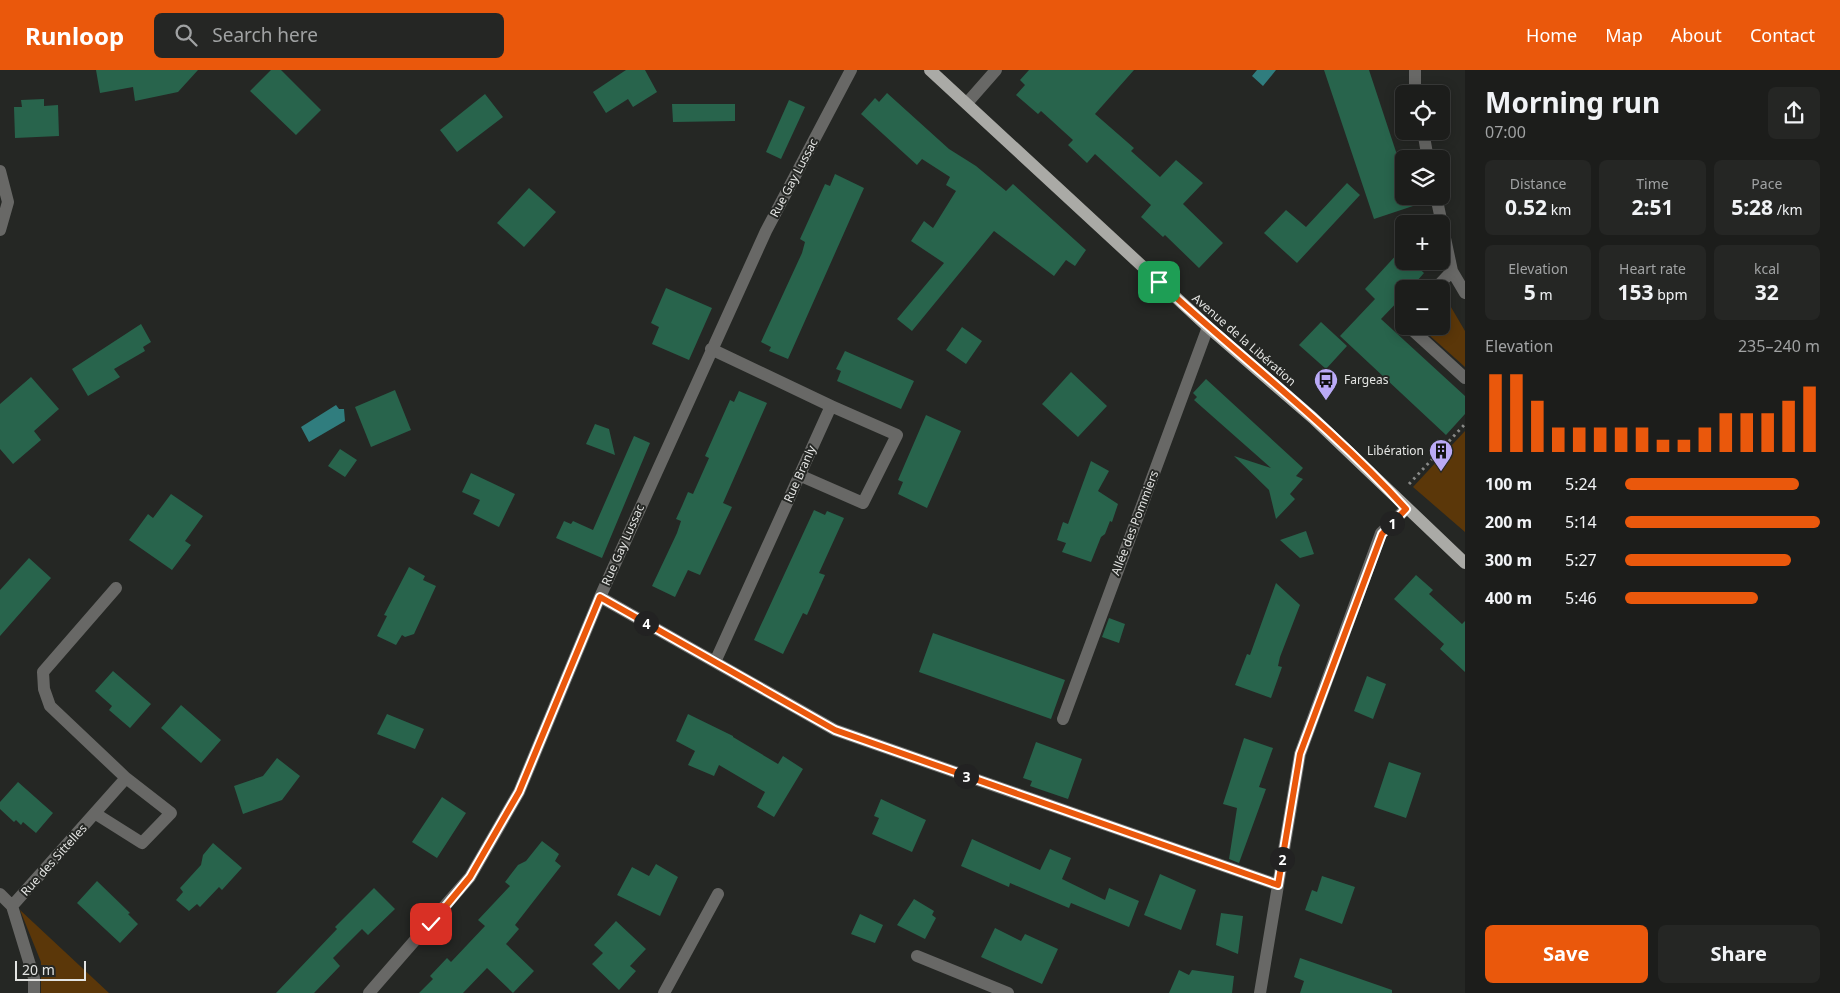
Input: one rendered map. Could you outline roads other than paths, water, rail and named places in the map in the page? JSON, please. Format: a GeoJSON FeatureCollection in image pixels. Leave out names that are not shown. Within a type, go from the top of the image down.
{"type":"FeatureCollection","features":[{"type":"Feature","properties":{"kind":"main road","name":"Avenue de la Libération"},"geometry":{"type":"LineString","coordinates":[[930,70],[1208,327],[1313,418],[1386,487],[1406,509],[1465,563]]}},
{"type":"Feature","properties":{"kind":"street","name":"Rue Gay Lussac"},"geometry":{"type":"LineString","coordinates":[[851,70],[766,232],[711,349],[600,597],[835,730],[1278,885]]}},
{"type":"Feature","properties":{"kind":"street"},"geometry":{"type":"LineString","coordinates":[[967,103],[996,70]]}},
{"type":"Feature","properties":{"kind":"street"},"geometry":{"type":"LineString","coordinates":[[1414,70],[1415,85]]}},
{"type":"Feature","properties":{"kind":"street"},"geometry":{"type":"LineString","coordinates":[[0,171],[8,202],[0,230]]}},
{"type":"Feature","properties":{"kind":"street"},"geometry":{"type":"LineString","coordinates":[[1438,205],[1452,271],[1465,292]]}},
{"type":"Feature","properties":{"kind":"street"},"geometry":{"type":"LineString","coordinates":[[1444,280],[1452,271]]}},
{"type":"Feature","properties":{"kind":"street","name":"Allée des Pommiers"},"geometry":{"type":"LineString","coordinates":[[1063,719],[1208,327]]}},
{"type":"Feature","properties":{"kind":"street"},"geometry":{"type":"LineString","coordinates":[[1418,335],[1465,378]]}},
{"type":"Feature","properties":{"kind":"street"},"geometry":{"type":"LineString","coordinates":[[711,349],[897,435],[862,503],[799,475]]}},
{"type":"Feature","properties":{"kind":"street","name":"Rue Branly"},"geometry":{"type":"LineString","coordinates":[[715,662],[831,406]]}},
{"type":"Feature","properties":{"kind":"street"},"geometry":{"type":"LineString","coordinates":[[1260,993],[1300,754],[1382,534],[1406,509]]}},
{"type":"Feature","properties":{"kind":"street","name":"Rue des Sittelles"},"geometry":{"type":"LineString","coordinates":[[96,814],[142,843],[171,813],[126,778],[50,706],[44,689],[43,672],[116,588]]}},
{"type":"Feature","properties":{"kind":"street"},"geometry":{"type":"LineString","coordinates":[[369,993],[470,877],[519,792],[600,597]]}},
{"type":"Feature","properties":{"kind":"street","name":"Rue des Sittelles"},"geometry":{"type":"LineString","coordinates":[[12,906],[96,814],[126,778]]}},
{"type":"Feature","properties":{"kind":"street"},"geometry":{"type":"LineString","coordinates":[[0,894],[12,906],[34,978],[34,993]]}},
{"type":"Feature","properties":{"kind":"street"},"geometry":{"type":"LineString","coordinates":[[664,993],[718,894]]}},
{"type":"Feature","properties":{"kind":"street"},"geometry":{"type":"LineString","coordinates":[[917,956],[1008,993]]}},
{"type":"Feature","properties":{"kind":"water"},"geometry":{"type":"Polygon","coordinates":[[[1257,70],[1276,70],[1263,86],[1252,76],[1257,70]]]}},
{"type":"Feature","properties":{"kind":"water"},"geometry":{"type":"Polygon","coordinates":[[[336,405],[339,409],[344,409],[345,421],[309,442],[301,427],[336,405]]]}},
{"type":"Feature","properties":{"kind":"place","name":"Fargeas"},"geometry":{"type":"Point","coordinates":[1326,401]}},
{"type":"Feature","properties":{"kind":"place","name":"Libération"},"geometry":{"type":"Point","coordinates":[1441,472]}}]}
